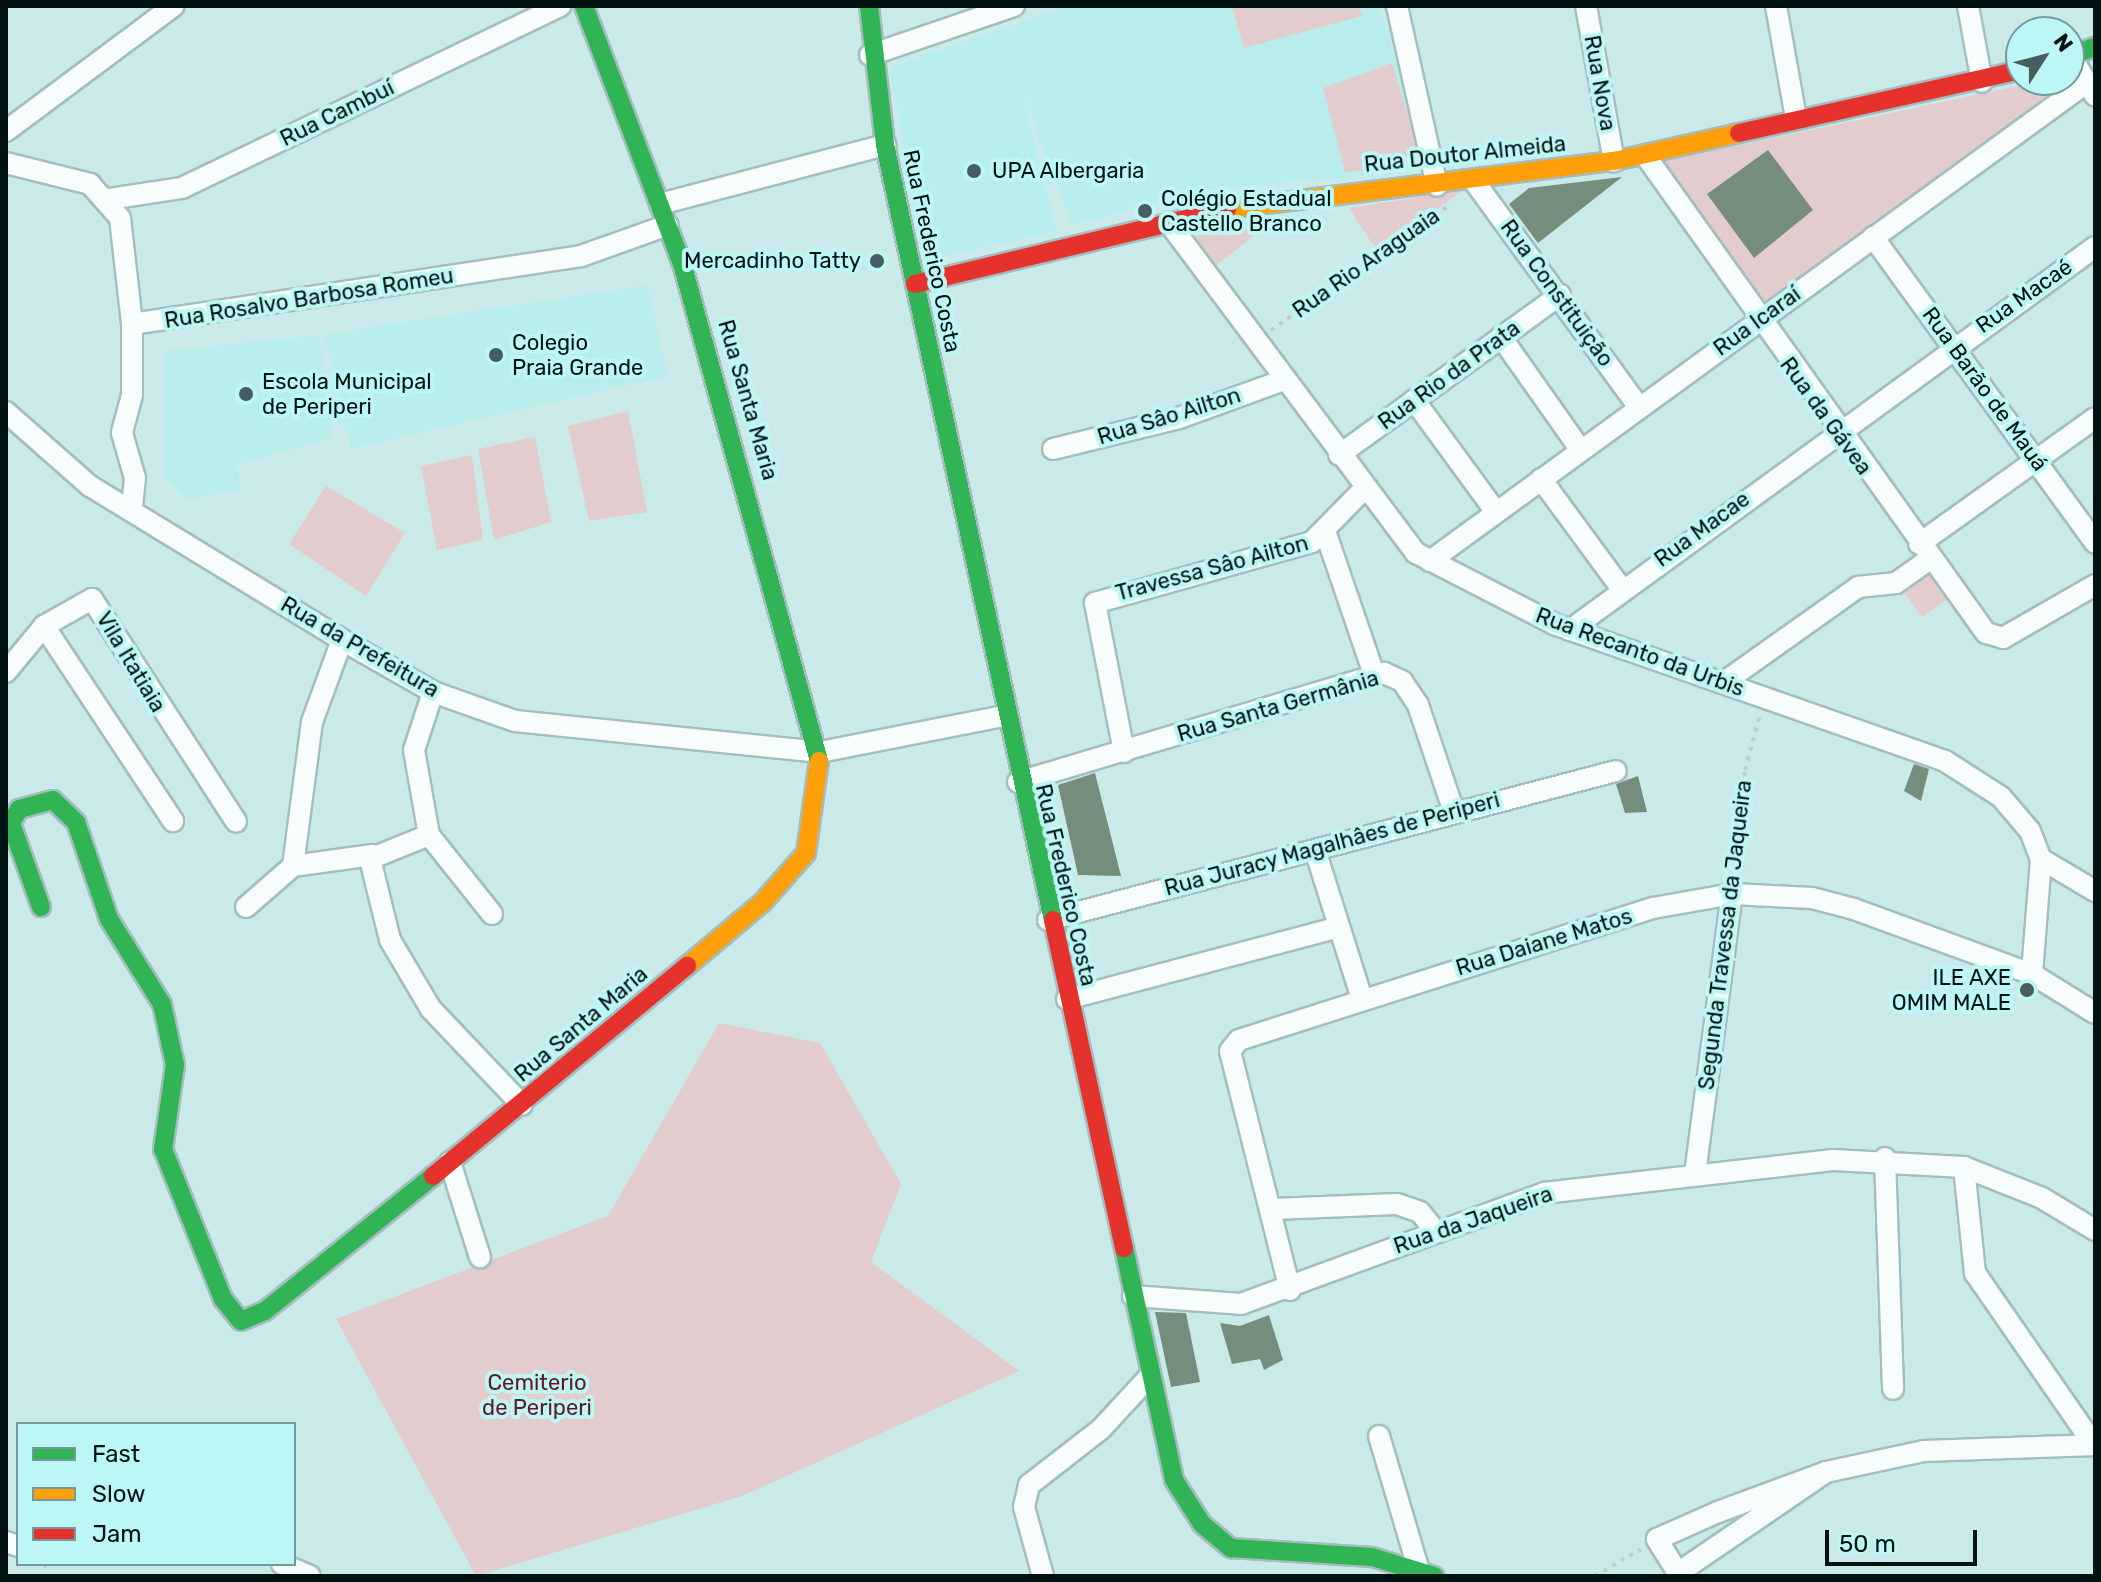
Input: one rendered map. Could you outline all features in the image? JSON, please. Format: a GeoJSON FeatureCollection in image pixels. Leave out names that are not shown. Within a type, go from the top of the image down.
{"type":"FeatureCollection","features":[{"type":"Feature","properties":{"kind":"main road","name":"Rua Santa Maria"},"geometry":{"type":"LineString","coordinates":[[41,907],[11,823],[19,809],[53,800],[76,822],[109,919],[162,1004],[175,1065],[163,1149],[223,1299],[241,1321],[265,1311],[522,1105],[787,879],[814,822],[820,752],[668,225],[584,6]]}},
{"type":"Feature","properties":{"kind":"main road","name":"Rua Frederico Costa"},"geometry":{"type":"LineString","coordinates":[[869,6],[870,55],[885,145],[1018,782],[1133,1296],[1148,1378],[1174,1480],[1215,1538],[1252,1554],[1372,1557],[1426,1572]]}},
{"type":"Feature","properties":{"kind":"main road"},"geometry":{"type":"LineString","coordinates":[[2085,67],[2095,47]]}},
{"type":"Feature","properties":{"kind":"main road","name":"Rua Doutor Almeida"},"geometry":{"type":"LineString","coordinates":[[915,284],[1251,203],[1475,183],[1614,161],[1796,118],[2005,75]]}},
{"type":"Feature","properties":{"kind":"street"},"geometry":{"type":"LineString","coordinates":[[6,131],[174,6]]}},
{"type":"Feature","properties":{"kind":"street","name":"Rua Cambuí"},"geometry":{"type":"LineString","coordinates":[[109,199],[148,198],[202,180],[560,6]]}},
{"type":"Feature","properties":{"kind":"street"},"geometry":{"type":"LineString","coordinates":[[870,55],[1014,6]]}},
{"type":"Feature","properties":{"kind":"street"},"geometry":{"type":"LineString","coordinates":[[1397,6],[1437,186]]}},
{"type":"Feature","properties":{"kind":"street","name":"Rua Nova"},"geometry":{"type":"LineString","coordinates":[[1586,6],[1614,161]]}},
{"type":"Feature","properties":{"kind":"street"},"geometry":{"type":"LineString","coordinates":[[1776,6],[1796,118]]}},
{"type":"Feature","properties":{"kind":"street"},"geometry":{"type":"LineString","coordinates":[[1968,6],[1982,82]]}},
{"type":"Feature","properties":{"kind":"street","name":"Rua Icaraí"},"geometry":{"type":"LineString","coordinates":[[1430,561],[1873,237],[2054,96]]}},
{"type":"Feature","properties":{"kind":"street"},"geometry":{"type":"LineString","coordinates":[[660,204],[885,145]]}},
{"type":"Feature","properties":{"kind":"street","name":"Rua da Gávea"},"geometry":{"type":"LineString","coordinates":[[1645,155],[1837,431],[1986,633],[2003,638],[2095,585]]}},
{"type":"Feature","properties":{"kind":"street"},"geometry":{"type":"LineString","coordinates":[[6,163],[90,184],[109,199],[120,218],[132,324]]}},
{"type":"Feature","properties":{"kind":"street","name":"Rua Constituição"},"geometry":{"type":"LineString","coordinates":[[1475,183],[1560,295],[1639,407]]}},
{"type":"Feature","properties":{"kind":"street","name":"Rua Recanto da Urbis"},"geometry":{"type":"LineString","coordinates":[[1169,223],[1364,489],[1430,561],[1570,630],[1765,697],[1978,779],[2023,821],[2041,859],[2032,974]]}},
{"type":"Feature","properties":{"kind":"street","name":"Rua Rosalvo Barbosa Romeu"},"geometry":{"type":"LineString","coordinates":[[132,509],[135,478],[122,433],[132,395],[132,324],[581,256],[668,225]]}},
{"type":"Feature","properties":{"kind":"street","name":"Rua Barão de Mauá"},"geometry":{"type":"LineString","coordinates":[[1873,237],[2095,543]]}},
{"type":"Feature","properties":{"kind":"street","name":"Rua Macaé"},"geometry":{"type":"LineString","coordinates":[[1837,431],[2095,247]]}},
{"type":"Feature","properties":{"kind":"street","name":"Rua Rio da Prata"},"geometry":{"type":"LineString","coordinates":[[1339,455],[1560,295]]}},
{"type":"Feature","properties":{"kind":"street"},"geometry":{"type":"LineString","coordinates":[[1501,337],[1580,449]]}},
{"type":"Feature","properties":{"kind":"street","name":"Rua Sâo Ailton"},"geometry":{"type":"LineString","coordinates":[[1053,449],[1179,418],[1284,380]]}},
{"type":"Feature","properties":{"kind":"street"},"geometry":{"type":"LineString","coordinates":[[1414,400],[1496,512]]}},
{"type":"Feature","properties":{"kind":"street","name":"Rua da Prefeitura"},"geometry":{"type":"LineString","coordinates":[[6,412],[67,469],[342,640],[433,692],[515,721],[820,752],[1004,716]]}},
{"type":"Feature","properties":{"kind":"street"},"geometry":{"type":"LineString","coordinates":[[1723,683],[1858,587],[1896,583],[1924,552],[2036,459],[2095,418]]}},
{"type":"Feature","properties":{"kind":"street","name":"Rua Macae"},"geometry":{"type":"LineString","coordinates":[[1570,630],[1621,588],[1837,431]]}},
{"type":"Feature","properties":{"kind":"street"},"geometry":{"type":"LineString","coordinates":[[1541,479],[1621,588]]}},
{"type":"Feature","properties":{"kind":"street","name":"Travessa Sâo Ailton"},"geometry":{"type":"LineString","coordinates":[[1124,752],[1095,603],[1326,534],[1364,489]]}},
{"type":"Feature","properties":{"kind":"street"},"geometry":{"type":"LineString","coordinates":[[1326,534],[1374,674]]}},
{"type":"Feature","properties":{"kind":"street","name":"Vila Itatiaia"},"geometry":{"type":"LineString","coordinates":[[6,672],[44,626],[92,599],[236,822]]}},
{"type":"Feature","properties":{"kind":"street"},"geometry":{"type":"LineString","coordinates":[[44,626],[173,821]]}},
{"type":"Feature","properties":{"kind":"street"},"geometry":{"type":"LineString","coordinates":[[293,866],[312,722],[342,640]]}},
{"type":"Feature","properties":{"kind":"street","name":"Rua Santa Germânia"},"geometry":{"type":"LineString","coordinates":[[1018,782],[1374,674],[1393,675],[1409,690],[1454,812]]}},
{"type":"Feature","properties":{"kind":"street"},"geometry":{"type":"LineString","coordinates":[[433,692],[414,750],[429,835],[492,914]]}},
{"type":"Feature","properties":{"kind":"street","name":"Rua Juracy Magalhâes de Periperi"},"geometry":{"type":"LineString","coordinates":[[1048,920],[1316,853],[1454,812],[1616,771]]}},
{"type":"Feature","properties":{"kind":"street"},"geometry":{"type":"LineString","coordinates":[[246,907],[293,866],[372,855],[429,835]]}},
{"type":"Feature","properties":{"kind":"street"},"geometry":{"type":"LineString","coordinates":[[1316,853],[1362,999]]}},
{"type":"Feature","properties":{"kind":"street"},"geometry":{"type":"LineString","coordinates":[[372,855],[379,904],[407,974],[522,1105]]}},
{"type":"Feature","properties":{"kind":"street"},"geometry":{"type":"LineString","coordinates":[[2041,859],[2095,891]]}},
{"type":"Feature","properties":{"kind":"street","name":"Rua Daiane Matos"},"geometry":{"type":"LineString","coordinates":[[1290,1290],[1273,1209],[1231,1047],[1362,999],[1653,908],[1732,894],[1812,898],[1854,909],[2032,974],[2095,1013]]}},
{"type":"Feature","properties":{"kind":"street","name":"Segunda Travessa da Jaqueira"},"geometry":{"type":"LineString","coordinates":[[1695,1174],[1732,894]]}},
{"type":"Feature","properties":{"kind":"street"},"geometry":{"type":"LineString","coordinates":[[1067,999],[1339,927]]}},
{"type":"Feature","properties":{"kind":"street"},"geometry":{"type":"LineString","coordinates":[[1885,1158],[1893,1389]]}},
{"type":"Feature","properties":{"kind":"street","name":"Rua da Jaqueira"},"geometry":{"type":"LineString","coordinates":[[1133,1296],[1241,1304],[1290,1290],[1434,1229],[1544,1193],[1695,1174],[1885,1158],[1964,1167],[2042,1198],[2095,1230]]}},
{"type":"Feature","properties":{"kind":"street"},"geometry":{"type":"LineString","coordinates":[[450,1162],[480,1257]]}},
{"type":"Feature","properties":{"kind":"street"},"geometry":{"type":"LineString","coordinates":[[1964,1167],[1975,1273],[2095,1445]]}},
{"type":"Feature","properties":{"kind":"street"},"geometry":{"type":"LineString","coordinates":[[1273,1209],[1397,1204],[1420,1212],[1434,1229]]}},
{"type":"Feature","properties":{"kind":"street"},"geometry":{"type":"LineString","coordinates":[[1043,1576],[1024,1507],[1029,1485],[1101,1429],[1148,1378]]}},
{"type":"Feature","properties":{"kind":"street"},"geometry":{"type":"LineString","coordinates":[[1379,1436],[1426,1572]]}},
{"type":"Feature","properties":{"kind":"street"},"geometry":{"type":"LineString","coordinates":[[1826,1472],[1678,1573],[1657,1539],[1826,1472],[1924,1451],[2095,1445]]}},
{"type":"Feature","properties":{"kind":"street"},"geometry":{"type":"LineString","coordinates":[[287,1566],[310,1576]]}},
{"type":"Feature","properties":{"kind":"path","name":"Rua Rio Araguaia"},"geometry":{"type":"LineString","coordinates":[[1256,340],[1475,183]]}},
{"type":"Feature","properties":{"kind":"path","name":"Segunda Travessa da Jaqueira"},"geometry":{"type":"LineString","coordinates":[[1732,894],[1745,770],[1765,697]]}},
{"type":"Feature","properties":{"kind":"path"},"geometry":{"type":"LineString","coordinates":[[1595,1576],[1657,1539]]}},
{"type":"Feature","properties":{"kind":"shaded area"},"geometry":{"type":"Polygon","coordinates":[[[1067,6],[1380,6],[1427,170],[1214,189],[1072,225],[1021,89],[1057,232],[935,258],[919,234],[890,67],[1067,6]]]}},
{"type":"Feature","properties":{"kind":"shaded area","name":"Colegio Praia Grande"},"geometry":{"type":"Polygon","coordinates":[[[648,285],[668,376],[350,449],[324,334],[648,285]]]}},
{"type":"Feature","properties":{"kind":"shaded area","name":"Escola Municipal de Periperi"},"geometry":{"type":"Polygon","coordinates":[[[319,335],[332,438],[237,465],[242,489],[187,500],[165,476],[165,351],[319,335]]]}},
{"type":"Feature","properties":{"kind":"green space"},"geometry":{"type":"Polygon","coordinates":[[[1232,6],[1359,6],[1362,16],[1244,48],[1232,6]]]}},
{"type":"Feature","properties":{"kind":"green space"},"geometry":{"type":"Polygon","coordinates":[[[1392,63],[1423,166],[1345,172],[1323,88],[1392,63]]]}},
{"type":"Feature","properties":{"kind":"green space"},"geometry":{"type":"Polygon","coordinates":[[[2005,89],[2005,96],[2055,96],[1763,307],[1656,163],[2005,89]]]}},
{"type":"Feature","properties":{"kind":"green space"},"geometry":{"type":"Polygon","coordinates":[[[1464,190],[1377,251],[1349,208],[1464,190]]]}},
{"type":"Feature","properties":{"kind":"green space"},"geometry":{"type":"Polygon","coordinates":[[[1275,219],[1214,267],[1192,237],[1275,219]]]}},
{"type":"Feature","properties":{"kind":"green space"},"geometry":{"type":"Polygon","coordinates":[[[628,411],[647,512],[589,521],[568,426],[628,411]]]}},
{"type":"Feature","properties":{"kind":"green space"},"geometry":{"type":"Polygon","coordinates":[[[535,437],[551,522],[494,540],[478,449],[535,437]]]}},
{"type":"Feature","properties":{"kind":"green space"},"geometry":{"type":"Polygon","coordinates":[[[472,455],[483,540],[437,550],[421,466],[472,455]]]}},
{"type":"Feature","properties":{"kind":"green space"},"geometry":{"type":"Polygon","coordinates":[[[326,486],[405,533],[366,596],[289,544],[326,486]]]}},
{"type":"Feature","properties":{"kind":"green space"},"geometry":{"type":"Polygon","coordinates":[[[1927,566],[1952,596],[1922,617],[1901,588],[1927,566]]]}},
{"type":"Feature","properties":{"kind":"green space","name":"Cemiterio de Periperi"},"geometry":{"type":"Polygon","coordinates":[[[719,1023],[820,1043],[901,1184],[871,1262],[1019,1371],[742,1496],[476,1576],[336,1319],[608,1216],[719,1023]]]}},
{"type":"Feature","properties":{"kind":"building"},"geometry":{"type":"Polygon","coordinates":[[[1768,150],[1813,210],[1754,258],[1707,194],[1768,150]]]}},
{"type":"Feature","properties":{"kind":"building"},"geometry":{"type":"Polygon","coordinates":[[[1622,177],[1538,243],[1509,204],[1529,188],[1622,177]]]}},
{"type":"Feature","properties":{"kind":"building"},"geometry":{"type":"Polygon","coordinates":[[[1914,764],[1929,769],[1921,801],[1904,791],[1914,764]]]}},
{"type":"Feature","properties":{"kind":"building"},"geometry":{"type":"Polygon","coordinates":[[[1095,773],[1121,876],[1078,875],[1058,785],[1095,773]]]}},
{"type":"Feature","properties":{"kind":"building"},"geometry":{"type":"Polygon","coordinates":[[[1638,776],[1647,812],[1625,813],[1616,784],[1638,776]]]}},
{"type":"Feature","properties":{"kind":"building"},"geometry":{"type":"Polygon","coordinates":[[[1155,1312],[1186,1313],[1200,1382],[1171,1387],[1155,1312]]]}},
{"type":"Feature","properties":{"kind":"building"},"geometry":{"type":"Polygon","coordinates":[[[1269,1315],[1283,1360],[1264,1370],[1260,1359],[1232,1364],[1220,1323],[1240,1326],[1269,1315]]]}},
{"type":"Feature","properties":{"kind":"traffic: fast"},"geometry":{"type":"LineString","coordinates":[[584,6],[683,267],[819,761]]}},
{"type":"Feature","properties":{"kind":"traffic: fast"},"geometry":{"type":"LineString","coordinates":[[869,6],[885,145],[1053,920]]}},
{"type":"Feature","properties":{"kind":"traffic: fast"},"geometry":{"type":"LineString","coordinates":[[2085,50],[2095,47]]}},
{"type":"Feature","properties":{"kind":"traffic: fast"},"geometry":{"type":"LineString","coordinates":[[41,907],[11,823],[19,809],[53,800],[76,822],[109,919],[162,1004],[175,1065],[163,1149],[223,1299],[241,1321],[265,1311],[433,1176]]}},
{"type":"Feature","properties":{"kind":"traffic: fast"},"geometry":{"type":"LineString","coordinates":[[1124,1248],[1174,1480],[1202,1524],[1231,1548],[1372,1557],[1434,1576]]}},
{"type":"Feature","properties":{"kind":"traffic: slow"},"geometry":{"type":"LineString","coordinates":[[1227,209],[1614,161],[1739,133]]}},
{"type":"Feature","properties":{"kind":"traffic: slow"},"geometry":{"type":"LineString","coordinates":[[687,966],[763,902],[806,853],[819,761]]}},
{"type":"Feature","properties":{"kind":"traffic: jam"},"geometry":{"type":"LineString","coordinates":[[1739,133],[2005,74]]}},
{"type":"Feature","properties":{"kind":"traffic: jam"},"geometry":{"type":"LineString","coordinates":[[915,284],[1227,209]]}},
{"type":"Feature","properties":{"kind":"traffic: jam"},"geometry":{"type":"LineString","coordinates":[[1053,920],[1124,1248]]}},
{"type":"Feature","properties":{"kind":"traffic: jam"},"geometry":{"type":"LineString","coordinates":[[433,1176],[687,966]]}},
{"type":"Feature","properties":{"kind":"place","name":"UPA Albergaria"},"geometry":{"type":"Point","coordinates":[974,171]}},
{"type":"Feature","properties":{"kind":"place","name":"Colégio Estadual Castello Branco"},"geometry":{"type":"Point","coordinates":[1145,211]}},
{"type":"Feature","properties":{"kind":"place","name":"Mercadinho Tatty"},"geometry":{"type":"Point","coordinates":[877,261]}},
{"type":"Feature","properties":{"kind":"place","name":"Colegio Praia Grande"},"geometry":{"type":"Point","coordinates":[496,355]}},
{"type":"Feature","properties":{"kind":"place","name":"Escola Municipal de Periperi"},"geometry":{"type":"Point","coordinates":[246,394]}},
{"type":"Feature","properties":{"kind":"place","name":"ILE AXE OMIM MALE"},"geometry":{"type":"Point","coordinates":[2027,990]}}]}
